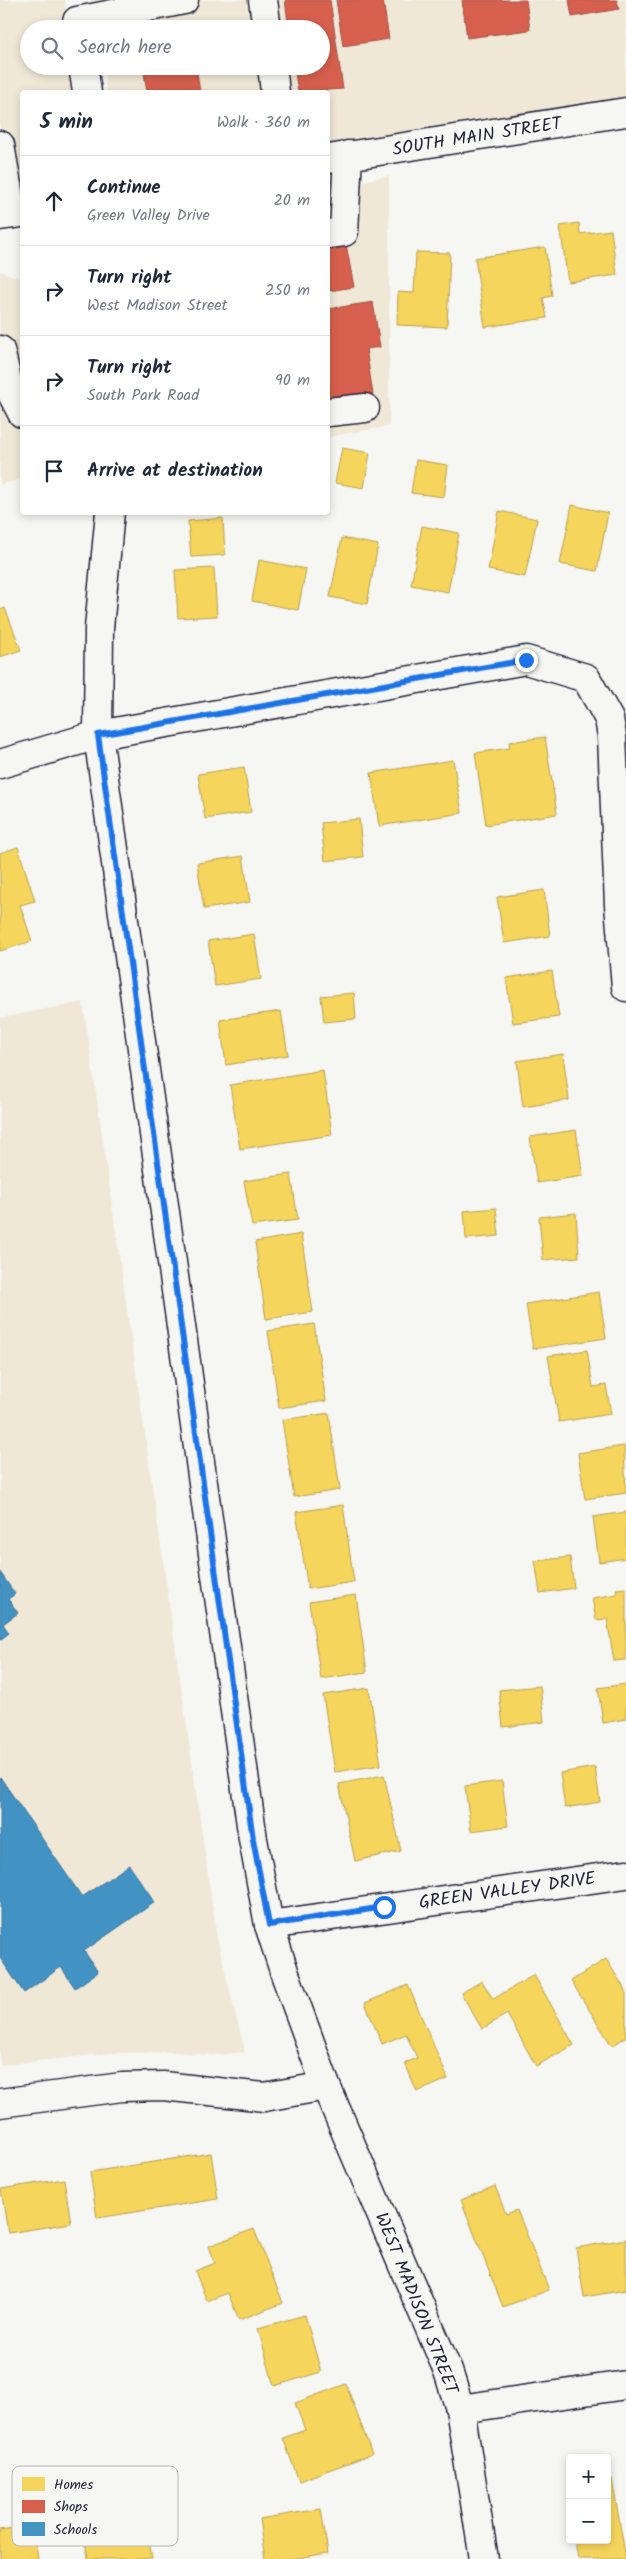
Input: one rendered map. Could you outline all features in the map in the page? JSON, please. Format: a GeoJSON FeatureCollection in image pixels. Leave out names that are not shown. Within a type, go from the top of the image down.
{"type":"FeatureCollection","features":[{"type":"Feature","properties":{"kind":"street"},"geometry":{"type":"LineString","coordinates":[[76,17],[184,0]]}},
{"type":"Feature","properties":{"kind":"street"},"geometry":{"type":"LineString","coordinates":[[263,0],[265,20]]}},
{"type":"Feature","properties":{"kind":"street"},"geometry":{"type":"LineString","coordinates":[[85,75],[87,90]]}},
{"type":"Feature","properties":{"kind":"street"},"geometry":{"type":"LineString","coordinates":[[273,75],[275,90]]}},
{"type":"Feature","properties":{"kind":"street","name":"SOUTH MAIN STREET"},"geometry":{"type":"LineString","coordinates":[[338,157],[626,112]]}},
{"type":"Feature","properties":{"kind":"street"},"geometry":{"type":"LineString","coordinates":[[0,145],[12,214]]}},
{"type":"Feature","properties":{"kind":"street"},"geometry":{"type":"LineString","coordinates":[[330,234],[344,232],[338,157]]}},
{"type":"Feature","properties":{"kind":"street"},"geometry":{"type":"LineString","coordinates":[[0,350],[9,388],[20,410]]}},
{"type":"Feature","properties":{"kind":"street"},"geometry":{"type":"LineString","coordinates":[[330,412],[365,408]]}},
{"type":"Feature","properties":{"kind":"street"},"geometry":{"type":"LineString","coordinates":[[110,515],[99,628],[98,735],[253,1839],[269,1925]]}},
{"type":"Feature","properties":{"kind":"street"},"geometry":{"type":"LineString","coordinates":[[0,764],[98,735],[526,660],[586,678],[609,719],[612,736],[619,905],[626,987]]}},
{"type":"Feature","properties":{"kind":"street","name":"GREEN VALLEY DRIVE"},"geometry":{"type":"LineString","coordinates":[[269,1925],[626,1874]]}},
{"type":"Feature","properties":{"kind":"street","name":"WEST MADISON STREET"},"geometry":{"type":"LineString","coordinates":[[269,1925],[326,2086],[448,2371],[460,2409],[484,2559]]}},
{"type":"Feature","properties":{"kind":"street"},"geometry":{"type":"LineString","coordinates":[[0,2103],[122,2087],[163,2086],[264,2097],[326,2086]]}},
{"type":"Feature","properties":{"kind":"street"},"geometry":{"type":"LineString","coordinates":[[460,2409],[626,2385]]}},
{"type":"Feature","properties":{"kind":"shaded area"},"geometry":{"type":"Polygon","coordinates":[[[0,0],[65,0],[68,20],[20,20],[20,75],[76,75],[79,90],[20,90],[20,194],[0,197],[0,0]]]}},
{"type":"Feature","properties":{"kind":"shaded area"},"geometry":{"type":"Polygon","coordinates":[[[91,0],[626,0],[626,102],[330,149],[330,90],[107,90],[104,75],[330,75],[330,20],[94,20],[91,0]]]}},
{"type":"Feature","properties":{"kind":"shaded area"},"geometry":{"type":"Polygon","coordinates":[[[389,176],[389,426],[330,437],[330,187],[389,176]]]}},
{"type":"Feature","properties":{"kind":"shaded area"},"geometry":{"type":"Polygon","coordinates":[[[0,271],[20,278],[20,480],[0,485],[0,271]]]}},
{"type":"Feature","properties":{"kind":"shaded area"},"geometry":{"type":"Polygon","coordinates":[[[83,1002],[217,1938],[245,2052],[213,2055],[175,2052],[113,2053],[0,2065],[0,1018],[83,1002]]]}},
{"type":"Feature","properties":{"kind":"building: Homes"},"geometry":{"type":"Polygon","coordinates":[[[579,223],[580,234],[611,230],[617,275],[568,282],[560,226],[579,223]]]}},
{"type":"Feature","properties":{"kind":"building: Homes"},"geometry":{"type":"Polygon","coordinates":[[[545,247],[552,296],[543,298],[547,318],[485,327],[475,258],[545,247]]]}},
{"type":"Feature","properties":{"kind":"building: Homes"},"geometry":{"type":"Polygon","coordinates":[[[416,252],[450,253],[447,327],[397,325],[398,292],[414,293],[416,252]]]}},
{"type":"Feature","properties":{"kind":"building: Homes"},"geometry":{"type":"Polygon","coordinates":[[[342,448],[370,453],[364,488],[335,483],[342,448]]]}},
{"type":"Feature","properties":{"kind":"building: Homes"},"geometry":{"type":"Polygon","coordinates":[[[416,460],[448,465],[444,497],[411,493],[416,460]]]}},
{"type":"Feature","properties":{"kind":"building: Homes"},"geometry":{"type":"Polygon","coordinates":[[[572,505],[608,513],[597,571],[560,564],[572,505]]]}},
{"type":"Feature","properties":{"kind":"building: Homes"},"geometry":{"type":"Polygon","coordinates":[[[499,511],[537,519],[525,577],[488,570],[499,511]]]}},
{"type":"Feature","properties":{"kind":"building: Homes"},"geometry":{"type":"Polygon","coordinates":[[[223,518],[225,555],[191,557],[188,521],[223,518]]]}},
{"type":"Feature","properties":{"kind":"building: Homes"},"geometry":{"type":"Polygon","coordinates":[[[422,526],[459,533],[448,592],[411,585],[422,526]]]}},
{"type":"Feature","properties":{"kind":"building: Homes"},"geometry":{"type":"Polygon","coordinates":[[[342,538],[378,545],[367,604],[330,597],[342,538]]]}},
{"type":"Feature","properties":{"kind":"building: Homes"},"geometry":{"type":"Polygon","coordinates":[[[259,560],[306,569],[298,610],[252,601],[259,560]]]}},
{"type":"Feature","properties":{"kind":"building: Homes"},"geometry":{"type":"Polygon","coordinates":[[[214,568],[217,616],[178,618],[175,570],[214,568]]]}},
{"type":"Feature","properties":{"kind":"building: Homes"},"geometry":{"type":"Polygon","coordinates":[[[5,608],[21,650],[0,657],[0,610],[5,608]]]}},
{"type":"Feature","properties":{"kind":"building: Homes"},"geometry":{"type":"Polygon","coordinates":[[[545,737],[557,814],[486,825],[475,753],[510,748],[509,742],[545,737]]]}},
{"type":"Feature","properties":{"kind":"building: Homes"},"geometry":{"type":"Polygon","coordinates":[[[453,760],[462,813],[379,826],[371,773],[453,760]]]}},
{"type":"Feature","properties":{"kind":"building: Homes"},"geometry":{"type":"Polygon","coordinates":[[[244,767],[251,812],[205,819],[198,774],[244,767]]]}},
{"type":"Feature","properties":{"kind":"building: Homes"},"geometry":{"type":"Polygon","coordinates":[[[359,819],[363,857],[325,861],[321,823],[359,819]]]}},
{"type":"Feature","properties":{"kind":"building: Homes"},"geometry":{"type":"Polygon","coordinates":[[[18,847],[35,901],[20,905],[32,941],[0,951],[0,853],[18,847]]]}},
{"type":"Feature","properties":{"kind":"building: Homes"},"geometry":{"type":"Polygon","coordinates":[[[243,856],[250,902],[204,909],[197,863],[243,856]]]}},
{"type":"Feature","properties":{"kind":"building: Homes"},"geometry":{"type":"Polygon","coordinates":[[[544,890],[550,936],[504,943],[497,897],[544,890]]]}},
{"type":"Feature","properties":{"kind":"building: Homes"},"geometry":{"type":"Polygon","coordinates":[[[254,934],[261,979],[215,986],[208,941],[254,934]]]}},
{"type":"Feature","properties":{"kind":"building: Homes"},"geometry":{"type":"Polygon","coordinates":[[[552,971],[559,1017],[513,1023],[506,978],[552,971]]]}},
{"type":"Feature","properties":{"kind":"building: Homes"},"geometry":{"type":"Polygon","coordinates":[[[354,993],[356,1019],[324,1022],[321,996],[354,993]]]}},
{"type":"Feature","properties":{"kind":"building: Homes"},"geometry":{"type":"Polygon","coordinates":[[[281,1011],[288,1055],[226,1065],[220,1020],[281,1011]]]}},
{"type":"Feature","properties":{"kind":"building: Homes"},"geometry":{"type":"Polygon","coordinates":[[[563,1054],[569,1100],[523,1107],[517,1061],[563,1054]]]}},
{"type":"Feature","properties":{"kind":"building: Homes"},"geometry":{"type":"Polygon","coordinates":[[[323,1070],[332,1135],[240,1149],[230,1085],[323,1070]]]}},
{"type":"Feature","properties":{"kind":"building: Homes"},"geometry":{"type":"Polygon","coordinates":[[[576,1130],[583,1176],[537,1183],[530,1137],[576,1130]]]}},
{"type":"Feature","properties":{"kind":"building: Homes"},"geometry":{"type":"Polygon","coordinates":[[[291,1174],[298,1220],[252,1226],[244,1181],[291,1174]]]}},
{"type":"Feature","properties":{"kind":"building: Homes"},"geometry":{"type":"Polygon","coordinates":[[[496,1208],[499,1236],[466,1239],[464,1211],[496,1208]]]}},
{"type":"Feature","properties":{"kind":"building: Homes"},"geometry":{"type":"Polygon","coordinates":[[[576,1213],[579,1257],[543,1260],[539,1217],[576,1213]]]}},
{"type":"Feature","properties":{"kind":"building: Homes"},"geometry":{"type":"Polygon","coordinates":[[[301,1234],[313,1312],[266,1319],[255,1242],[301,1234]]]}},
{"type":"Feature","properties":{"kind":"building: Homes"},"geometry":{"type":"Polygon","coordinates":[[[599,1292],[606,1338],[533,1349],[526,1304],[599,1292]]]}},
{"type":"Feature","properties":{"kind":"building: Homes"},"geometry":{"type":"Polygon","coordinates":[[[314,1324],[326,1401],[279,1408],[268,1331],[314,1324]]]}},
{"type":"Feature","properties":{"kind":"building: Homes"},"geometry":{"type":"Polygon","coordinates":[[[587,1350],[593,1387],[606,1385],[611,1414],[559,1422],[548,1356],[587,1350]]]}},
{"type":"Feature","properties":{"kind":"building: Homes"},"geometry":{"type":"Polygon","coordinates":[[[329,1413],[340,1490],[294,1497],[282,1420],[329,1413]]]}},
{"type":"Feature","properties":{"kind":"building: Homes"},"geometry":{"type":"Polygon","coordinates":[[[624,1446],[626,1493],[585,1499],[578,1453],[624,1446]]]}},
{"type":"Feature","properties":{"kind":"building: Homes"},"geometry":{"type":"Polygon","coordinates":[[[343,1505],[354,1582],[308,1589],[296,1512],[343,1505]]]}},
{"type":"Feature","properties":{"kind":"building: Homes"},"geometry":{"type":"Polygon","coordinates":[[[626,1512],[626,1558],[599,1562],[593,1517],[626,1512]]]}},
{"type":"Feature","properties":{"kind":"building: Homes"},"geometry":{"type":"Polygon","coordinates":[[[570,1557],[574,1588],[540,1593],[535,1561],[570,1557]]]}},
{"type":"Feature","properties":{"kind":"building: Homes"},"geometry":{"type":"Polygon","coordinates":[[[626,1588],[626,1660],[614,1661],[607,1619],[596,1620],[592,1598],[617,1594],[616,1589],[626,1588]]]}},
{"type":"Feature","properties":{"kind":"building: Homes"},"geometry":{"type":"Polygon","coordinates":[[[356,1595],[367,1672],[321,1679],[309,1602],[356,1595]]]}},
{"type":"Feature","properties":{"kind":"building: Homes"},"geometry":{"type":"Polygon","coordinates":[[[626,1684],[626,1719],[603,1723],[598,1688],[626,1684]]]}},
{"type":"Feature","properties":{"kind":"building: Homes"},"geometry":{"type":"Polygon","coordinates":[[[540,1686],[544,1722],[503,1727],[499,1690],[540,1686]]]}},
{"type":"Feature","properties":{"kind":"building: Homes"},"geometry":{"type":"Polygon","coordinates":[[[369,1688],[381,1765],[335,1772],[323,1695],[369,1688]]]}},
{"type":"Feature","properties":{"kind":"building: Homes"},"geometry":{"type":"Polygon","coordinates":[[[595,1767],[600,1802],[565,1808],[560,1773],[595,1767]]]}},
{"type":"Feature","properties":{"kind":"building: Homes"},"geometry":{"type":"Polygon","coordinates":[[[384,1775],[401,1851],[355,1861],[339,1784],[384,1775]]]}},
{"type":"Feature","properties":{"kind":"building: Homes"},"geometry":{"type":"Polygon","coordinates":[[[502,1781],[508,1826],[471,1831],[465,1786],[502,1781]]]}},
{"type":"Feature","properties":{"kind":"building: Homes"},"geometry":{"type":"Polygon","coordinates":[[[606,1959],[626,1991],[626,2037],[612,2046],[571,1981],[606,1959]]]}},
{"type":"Feature","properties":{"kind":"building: Homes"},"geometry":{"type":"Polygon","coordinates":[[[534,1975],[574,2045],[536,2066],[507,2014],[482,2029],[461,1993],[482,1981],[493,1999],[534,1975]]]}},
{"type":"Feature","properties":{"kind":"building: Homes"},"geometry":{"type":"Polygon","coordinates":[[[408,1985],[448,2079],[417,2092],[405,2063],[417,2058],[406,2034],[382,2044],[365,2003],[408,1985]]]}},
{"type":"Feature","properties":{"kind":"building: Homes"},"geometry":{"type":"Polygon","coordinates":[[[211,2153],[218,2199],[97,2218],[90,2172],[211,2153]]]}},
{"type":"Feature","properties":{"kind":"building: Homes"},"geometry":{"type":"Polygon","coordinates":[[[64,2179],[71,2223],[8,2233],[1,2189],[64,2179]]]}},
{"type":"Feature","properties":{"kind":"building: Homes"},"geometry":{"type":"Polygon","coordinates":[[[495,2186],[506,2214],[517,2210],[549,2290],[503,2307],[461,2200],[495,2186]]]}},
{"type":"Feature","properties":{"kind":"building: Homes"},"geometry":{"type":"Polygon","coordinates":[[[254,2229],[283,2303],[239,2320],[228,2293],[207,2301],[195,2271],[215,2263],[209,2246],[254,2229]]]}},
{"type":"Feature","properties":{"kind":"building: Homes"},"geometry":{"type":"Polygon","coordinates":[[[626,2239],[626,2290],[584,2297],[576,2248],[626,2239]]]}},
{"type":"Feature","properties":{"kind":"building: Homes"},"geometry":{"type":"Polygon","coordinates":[[[305,2315],[321,2372],[274,2386],[258,2328],[305,2315]]]}},
{"type":"Feature","properties":{"kind":"building: Homes"},"geometry":{"type":"Polygon","coordinates":[[[346,2384],[372,2454],[299,2481],[283,2438],[305,2430],[295,2403],[346,2384]]]}},
{"type":"Feature","properties":{"kind":"building: Homes"},"geometry":{"type":"Polygon","coordinates":[[[612,2479],[626,2559],[578,2559],[576,2544],[611,2544],[612,2479]]]}},
{"type":"Feature","properties":{"kind":"building: Homes"},"geometry":{"type":"Polygon","coordinates":[[[321,2509],[328,2553],[291,2559],[265,2559],[259,2519],[321,2509]]]}},
{"type":"Feature","properties":{"kind":"building: Homes"},"geometry":{"type":"Polygon","coordinates":[[[12,2528],[12,2546],[36,2546],[38,2559],[0,2559],[0,2530],[12,2528]]]}},
{"type":"Feature","properties":{"kind":"building: Homes"},"geometry":{"type":"Polygon","coordinates":[[[86,2546],[150,2546],[152,2559],[88,2559],[86,2546]]]}},
{"type":"Feature","properties":{"kind":"building: Shops"},"geometry":{"type":"Polygon","coordinates":[[[285,0],[330,0],[343,89],[298,90],[295,75],[330,75],[330,20],[288,20],[285,0]]]}},
{"type":"Feature","properties":{"kind":"building: Shops"},"geometry":{"type":"Polygon","coordinates":[[[336,0],[383,0],[389,39],[343,46],[336,0]]]}},
{"type":"Feature","properties":{"kind":"building: Shops"},"geometry":{"type":"Polygon","coordinates":[[[462,0],[526,0],[530,30],[467,38],[462,0]]]}},
{"type":"Feature","properties":{"kind":"building: Shops"},"geometry":{"type":"Polygon","coordinates":[[[569,0],[617,0],[619,9],[572,17],[569,0]]]}},
{"type":"Feature","properties":{"kind":"building: Shops"},"geometry":{"type":"Polygon","coordinates":[[[144,75],[197,75],[200,90],[147,90],[144,75]]]}},
{"type":"Feature","properties":{"kind":"building: Shops"},"geometry":{"type":"Polygon","coordinates":[[[346,244],[354,287],[330,291],[330,247],[346,244]]]}},
{"type":"Feature","properties":{"kind":"building: Shops"},"geometry":{"type":"Polygon","coordinates":[[[373,302],[380,347],[366,349],[373,394],[330,401],[330,309],[373,302]]]}},
{"type":"Feature","properties":{"kind":"building: Schools"},"geometry":{"type":"Polygon","coordinates":[[[0,1572],[15,1594],[8,1599],[18,1613],[3,1624],[9,1633],[0,1640],[0,1572]]]}},
{"type":"Feature","properties":{"kind":"building: Schools"},"geometry":{"type":"Polygon","coordinates":[[[0,1777],[82,1897],[129,1865],[155,1902],[84,1951],[98,1972],[75,1988],[61,1967],[24,1993],[0,1958],[0,1777]]]}},
{"type":"Feature","properties":{"kind":"route"},"geometry":{"type":"LineString","coordinates":[[384,1907],[269,1925],[253,1839],[98,735],[526,660]]}}]}
